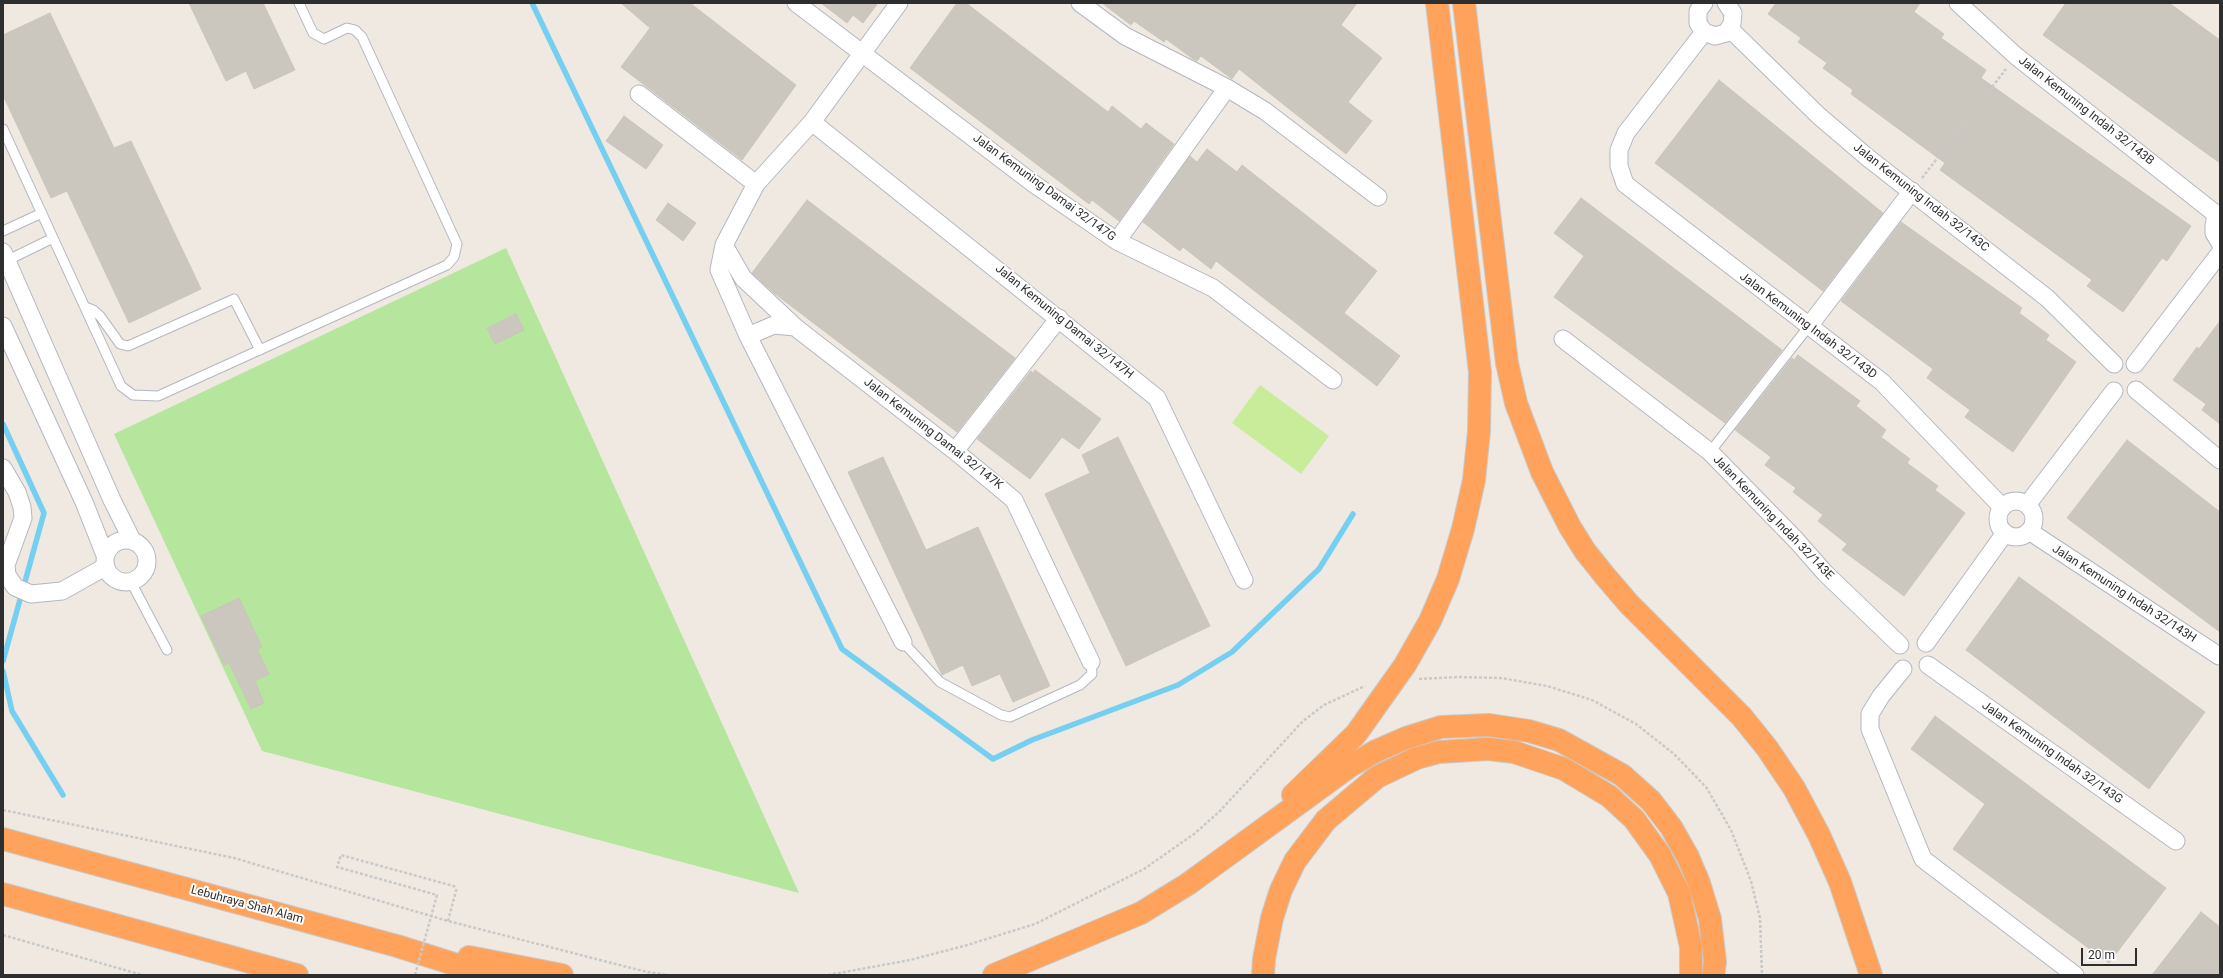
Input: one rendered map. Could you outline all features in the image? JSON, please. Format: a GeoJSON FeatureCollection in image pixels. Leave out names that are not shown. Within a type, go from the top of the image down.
{"type":"FeatureCollection","features":[{"type":"Feature","properties":{"kind":"highway"},"geometry":{"type":"LineString","coordinates":[[1256,833],[1356,734],[1405,665],[1430,621],[1448,579],[1463,530],[1474,480],[1479,431],[1480,372],[1437,3]]}},
{"type":"Feature","properties":{"kind":"highway"},"geometry":{"type":"LineString","coordinates":[[1464,3],[1507,363],[1516,403],[1542,472],[1570,527],[1585,551],[1629,604],[1742,717],[1771,754],[1794,788],[1819,835],[1840,882],[1871,975]]}},
{"type":"Feature","properties":{"kind":"highway"},"geometry":{"type":"LineString","coordinates":[[994,975],[1141,914],[1188,884],[1350,766],[1376,751],[1441,727],[1489,725],[1529,731],[1559,740],[1622,775],[1651,801],[1671,827],[1691,864],[1710,919],[1715,962],[1713,975]]}},
{"type":"Feature","properties":{"kind":"highway"},"geometry":{"type":"LineString","coordinates":[[1263,975],[1264,958],[1272,918],[1281,890],[1295,861],[1326,820],[1377,777],[1417,758],[1439,752],[1488,749],[1514,752],[1564,769],[1609,796],[1634,819],[1660,855],[1679,893],[1691,947],[1691,975]]}},
{"type":"Feature","properties":{"kind":"highway","name":"Lebuhraya Shah Alam"},"geometry":{"type":"LineString","coordinates":[[3,840],[397,946],[489,975]]}},
{"type":"Feature","properties":{"kind":"highway"},"geometry":{"type":"LineString","coordinates":[[3,894],[297,975]]}},
{"type":"Feature","properties":{"kind":"highway"},"geometry":{"type":"LineString","coordinates":[[397,946],[476,958],[562,975]]}},
{"type":"Feature","properties":{"kind":"street","name":"Jalan Kemuning Damai 32/147G"},"geometry":{"type":"LineString","coordinates":[[796,3],[1034,184],[1117,241],[1213,288],[1333,380]]}},
{"type":"Feature","properties":{"kind":"street"},"geometry":{"type":"LineString","coordinates":[[899,3],[812,122],[756,184],[724,245],[719,270],[748,336],[903,642]]}},
{"type":"Feature","properties":{"kind":"street"},"geometry":{"type":"LineString","coordinates":[[1080,3],[1125,36],[1227,88],[1265,111],[1378,197]]}},
{"type":"Feature","properties":{"kind":"street"},"geometry":{"type":"LineString","coordinates":[[1701,4],[1698,11],[1698,23],[1704,32],[1715,36],[1726,33],[1730,29],[1734,18],[1733,13],[1727,3]]}},
{"type":"Feature","properties":{"kind":"street","name":"Jalan Kemuning Indah 32/143B"},"geometry":{"type":"LineString","coordinates":[[1958,3],[2016,56],[2219,214]]}},
{"type":"Feature","properties":{"kind":"street","name":"Jalan Kemuning Indah 32/143C"},"geometry":{"type":"LineString","coordinates":[[1730,29],[1819,116],[1867,157],[2047,298],[2114,364]]}},
{"type":"Feature","properties":{"kind":"street","name":"Jalan Kemuning Indah 32/143D"},"geometry":{"type":"LineString","coordinates":[[1704,32],[1626,133],[1619,150],[1619,166],[1625,184],[1882,382],[2002,507]]}},
{"type":"Feature","properties":{"kind":"street"},"geometry":{"type":"LineString","coordinates":[[1117,241],[1227,88]]}},
{"type":"Feature","properties":{"kind":"street"},"geometry":{"type":"LineString","coordinates":[[639,94],[756,184]]}},
{"type":"Feature","properties":{"kind":"street","name":"Jalan Kemuning Damai 32/147H"},"geometry":{"type":"LineString","coordinates":[[812,122],[1059,318],[1157,398],[1244,580]]}},
{"type":"Feature","properties":{"kind":"street"},"geometry":{"type":"LineString","coordinates":[[1809,326],[1912,191]]}},
{"type":"Feature","properties":{"kind":"street"},"geometry":{"type":"LineString","coordinates":[[2219,214],[2215,220],[2214,232],[2220,242]]}},
{"type":"Feature","properties":{"kind":"street","name":"Jalan Kemuning Damai 32/147K"},"geometry":{"type":"LineString","coordinates":[[724,245],[742,278],[795,327],[955,451],[1014,500],[1090,662]]}},
{"type":"Feature","properties":{"kind":"street"},"geometry":{"type":"LineString","coordinates":[[2135,364],[2220,253]]}},
{"type":"Feature","properties":{"kind":"street"},"geometry":{"type":"LineString","coordinates":[[4,258],[112,500],[132,540]]}},
{"type":"Feature","properties":{"kind":"street"},"geometry":{"type":"LineString","coordinates":[[955,451],[1059,318]]}},
{"type":"Feature","properties":{"kind":"street"},"geometry":{"type":"LineString","coordinates":[[748,336],[774,325],[795,327]]}},
{"type":"Feature","properties":{"kind":"street"},"geometry":{"type":"LineString","coordinates":[[3,326],[84,502],[105,561],[111,576],[120,582],[132,582],[141,577],[147,567],[147,556],[142,546],[132,540],[121,540],[111,546],[105,561],[62,591],[31,594],[15,587],[7,575],[6,565],[23,518],[22,507],[17,492],[3,468]]}},
{"type":"Feature","properties":{"kind":"street","name":"Jalan Kemuning Indah 32/143E"},"geometry":{"type":"LineString","coordinates":[[1563,339],[1710,452],[1786,529],[1824,573],[1900,645]]}},
{"type":"Feature","properties":{"kind":"street"},"geometry":{"type":"LineString","coordinates":[[2124,361],[2135,364],[2141,377],[2136,390],[2125,394],[2114,391],[2107,377],[2109,370],[2114,364],[2124,361]]}},
{"type":"Feature","properties":{"kind":"street"},"geometry":{"type":"LineString","coordinates":[[2136,390],[2220,460]]}},
{"type":"Feature","properties":{"kind":"street"},"geometry":{"type":"LineString","coordinates":[[2027,506],[2114,391]]}},
{"type":"Feature","properties":{"kind":"street"},"geometry":{"type":"LineString","coordinates":[[2012,501],[2022,503],[2027,506],[2033,515],[2032,526],[2029,531],[2014,537],[2005,533],[2001,528],[1998,517],[2002,507],[2012,501]]}},
{"type":"Feature","properties":{"kind":"street","name":"Jalan Kemuning Indah 32/143H"},"geometry":{"type":"LineString","coordinates":[[2029,531],[2219,656]]}},
{"type":"Feature","properties":{"kind":"street"},"geometry":{"type":"LineString","coordinates":[[1926,643],[2005,533]]}},
{"type":"Feature","properties":{"kind":"street"},"geometry":{"type":"LineString","coordinates":[[1910,639],[1921,640],[1926,643],[1930,651],[1928,665],[1924,669],[1914,672],[1904,669],[1900,665],[1897,655],[1900,645],[1910,639]]}},
{"type":"Feature","properties":{"kind":"street","name":"Jalan Kemuning Indah 32/143G"},"geometry":{"type":"LineString","coordinates":[[1928,665],[2176,841]]}},
{"type":"Feature","properties":{"kind":"street"},"geometry":{"type":"LineString","coordinates":[[1904,669],[1881,696],[1870,714],[1870,729],[1923,859],[2075,975]]}},
{"type":"Feature","properties":{"kind":"lane"},"geometry":{"type":"LineString","coordinates":[[3,129],[121,386],[133,395],[158,396],[447,265],[454,257],[457,244],[362,37],[354,30],[347,28],[324,39],[318,36],[313,33],[299,3]]}},
{"type":"Feature","properties":{"kind":"lane"},"geometry":{"type":"LineString","coordinates":[[3,231],[42,213]]}},
{"type":"Feature","properties":{"kind":"lane"},"geometry":{"type":"LineString","coordinates":[[4,258],[53,238]]}},
{"type":"Feature","properties":{"kind":"lane"},"geometry":{"type":"LineString","coordinates":[[85,307],[93,310],[100,316],[120,344],[128,346],[234,299],[260,350]]}},
{"type":"Feature","properties":{"kind":"lane"},"geometry":{"type":"LineString","coordinates":[[1710,452],[1809,326]]}},
{"type":"Feature","properties":{"kind":"lane"},"geometry":{"type":"LineString","coordinates":[[132,582],[167,650]]}},
{"type":"Feature","properties":{"kind":"lane"},"geometry":{"type":"LineString","coordinates":[[903,642],[940,682],[1001,715],[1010,717],[1080,685],[1092,674],[1090,662]]}},
{"type":"Feature","properties":{"kind":"path"},"geometry":{"type":"LineString","coordinates":[[1912,191],[2016,56]]}},
{"type":"Feature","properties":{"kind":"path"},"geometry":{"type":"LineString","coordinates":[[828,975],[910,960],[964,946],[1035,924],[1144,869],[1194,834],[1219,812],[1303,721],[1324,705],[1368,685]]}},
{"type":"Feature","properties":{"kind":"path"},"geometry":{"type":"LineString","coordinates":[[3,810],[234,858],[448,921],[647,972],[668,975]]}},
{"type":"Feature","properties":{"kind":"path"},"geometry":{"type":"LineString","coordinates":[[415,975],[437,895],[337,868],[341,855],[457,887],[448,921]]}},
{"type":"Feature","properties":{"kind":"path"},"geometry":{"type":"LineString","coordinates":[[3,935],[142,975]]}},
{"type":"Feature","properties":{"kind":"green space"},"geometry":{"type":"Polygon","coordinates":[[[506,248],[799,893],[262,751],[114,434],[506,248]]]}},
{"type":"Feature","properties":{"kind":"green space"},"geometry":{"type":"Polygon","coordinates":[[[1260,385],[1329,436],[1301,474],[1232,423],[1260,385]]]}},
{"type":"Feature","properties":{"kind":"building"},"geometry":{"type":"Polygon","coordinates":[[[189,3],[263,3],[295,70],[254,89],[246,71],[226,81],[189,3]]]}},
{"type":"Feature","properties":{"kind":"building"},"geometry":{"type":"Polygon","coordinates":[[[621,3],[690,3],[796,85],[742,160],[621,67],[650,28],[621,3]]]}},
{"type":"Feature","properties":{"kind":"building"},"geometry":{"type":"Polygon","coordinates":[[[821,3],[878,3],[863,23],[853,15],[847,23],[821,3]]]}},
{"type":"Feature","properties":{"kind":"building"},"geometry":{"type":"Polygon","coordinates":[[[957,3],[966,3],[1108,112],[1112,106],[1141,129],[1146,123],[1174,144],[1119,221],[1092,200],[1089,204],[910,68],[957,3]]]}},
{"type":"Feature","properties":{"kind":"building"},"geometry":{"type":"Polygon","coordinates":[[[1102,3],[1357,3],[1341,25],[1382,58],[1348,102],[1372,121],[1346,154],[1239,69],[1232,79],[1201,56],[1197,61],[1166,39],[1164,42],[1134,21],[1131,25],[1102,3]]]}},
{"type":"Feature","properties":{"kind":"building"},"geometry":{"type":"Polygon","coordinates":[[[1776,3],[1920,3],[1914,12],[1944,34],[1941,38],[1986,70],[1981,78],[2191,226],[2167,261],[2162,258],[2123,312],[2087,286],[2092,280],[1940,170],[1945,163],[1851,94],[1853,90],[1823,68],[1827,63],[1798,42],[1801,38],[1768,14],[1776,3]]]}},
{"type":"Feature","properties":{"kind":"building"},"geometry":{"type":"Polygon","coordinates":[[[2066,3],[2169,3],[2220,40],[2220,163],[2043,35],[2066,3]]]}},
{"type":"Feature","properties":{"kind":"building"},"geometry":{"type":"Polygon","coordinates":[[[50,13],[114,148],[131,141],[201,289],[129,323],[67,191],[51,198],[3,95],[3,35],[50,13]]]}},
{"type":"Feature","properties":{"kind":"building"},"geometry":{"type":"Polygon","coordinates":[[[1719,80],[1883,213],[1823,291],[1655,163],[1719,80]]]}},
{"type":"Feature","properties":{"kind":"building"},"geometry":{"type":"Polygon","coordinates":[[[624,116],[663,145],[646,169],[606,141],[624,116]]]}},
{"type":"Feature","properties":{"kind":"building"},"geometry":{"type":"Polygon","coordinates":[[[1207,149],[1237,172],[1242,165],[1377,271],[1344,313],[1400,356],[1377,386],[1216,261],[1211,269],[1183,247],[1180,251],[1143,222],[1190,156],[1197,162],[1207,149]]]}},
{"type":"Feature","properties":{"kind":"building"},"geometry":{"type":"Polygon","coordinates":[[[1581,198],[1782,350],[1725,423],[1554,297],[1584,256],[1554,233],[1581,198]]]}},
{"type":"Feature","properties":{"kind":"building"},"geometry":{"type":"Polygon","coordinates":[[[807,200],[1015,358],[957,432],[774,293],[752,273],[807,200]]]}},
{"type":"Feature","properties":{"kind":"building"},"geometry":{"type":"Polygon","coordinates":[[[668,203],[696,223],[683,241],[656,220],[668,203]]]}},
{"type":"Feature","properties":{"kind":"building"},"geometry":{"type":"Polygon","coordinates":[[[1901,222],[2022,308],[2019,313],[2049,335],[2046,340],[2076,362],[2013,452],[1965,417],[1970,410],[1927,378],[1933,369],[1841,301],[1901,222]]]}},
{"type":"Feature","properties":{"kind":"building"},"geometry":{"type":"Polygon","coordinates":[[[516,314],[524,330],[495,344],[487,328],[516,314]]]}},
{"type":"Feature","properties":{"kind":"building"},"geometry":{"type":"Polygon","coordinates":[[[2220,321],[2220,424],[2202,410],[2206,404],[2173,380],[2197,347],[2199,349],[2220,321]]]}},
{"type":"Feature","properties":{"kind":"building"},"geometry":{"type":"Polygon","coordinates":[[[1798,355],[1860,401],[1856,406],[1886,430],[1881,437],[1910,459],[1907,463],[1938,486],[1935,490],[1965,513],[1904,596],[1842,550],[1847,544],[1818,521],[1823,515],[1793,492],[1796,488],[1765,465],[1771,457],[1735,430],[1792,358],[1794,360],[1798,355]]]}},
{"type":"Feature","properties":{"kind":"building"},"geometry":{"type":"Polygon","coordinates":[[[1035,370],[1101,419],[1079,449],[1062,437],[1030,479],[977,439],[1031,371],[1033,373],[1035,370]]]}},
{"type":"Feature","properties":{"kind":"building"},"geometry":{"type":"Polygon","coordinates":[[[1118,437],[1210,626],[1126,666],[1045,494],[1090,473],[1082,455],[1118,437]]]}},
{"type":"Feature","properties":{"kind":"building"},"geometry":{"type":"Polygon","coordinates":[[[2127,440],[2220,512],[2220,632],[2067,518],[2127,440]]]}},
{"type":"Feature","properties":{"kind":"building"},"geometry":{"type":"Polygon","coordinates":[[[883,457],[926,550],[978,527],[1050,686],[1013,702],[1000,674],[972,686],[963,665],[942,675],[848,472],[883,457]]]}},
{"type":"Feature","properties":{"kind":"building"},"geometry":{"type":"Polygon","coordinates":[[[2019,577],[2205,712],[2149,789],[1966,650],[2019,577]]]}},
{"type":"Feature","properties":{"kind":"building"},"geometry":{"type":"Polygon","coordinates":[[[239,598],[262,647],[257,649],[269,674],[255,681],[264,703],[251,709],[229,663],[224,665],[201,616],[239,598]]]}},
{"type":"Feature","properties":{"kind":"building"},"geometry":{"type":"Polygon","coordinates":[[[1935,716],[2166,888],[2109,963],[1953,849],[1985,804],[1911,749],[1935,716]]]}},
{"type":"Feature","properties":{"kind":"building"},"geometry":{"type":"Polygon","coordinates":[[[2201,912],[2220,927],[2220,975],[2152,975],[2201,912]]]}},
{"type":"Feature","properties":{"kind":"waterway"},"geometry":{"type":"LineString","coordinates":[[532,3],[842,649],[993,759],[1032,740],[1178,685],[1232,652],[1319,569],[1353,514]]}},
{"type":"Feature","properties":{"kind":"waterway"},"geometry":{"type":"LineString","coordinates":[[3,424],[44,513],[3,661]]}},
{"type":"Feature","properties":{"kind":"waterway"},"geometry":{"type":"LineString","coordinates":[[3,671],[12,711],[63,795]]}}]}
